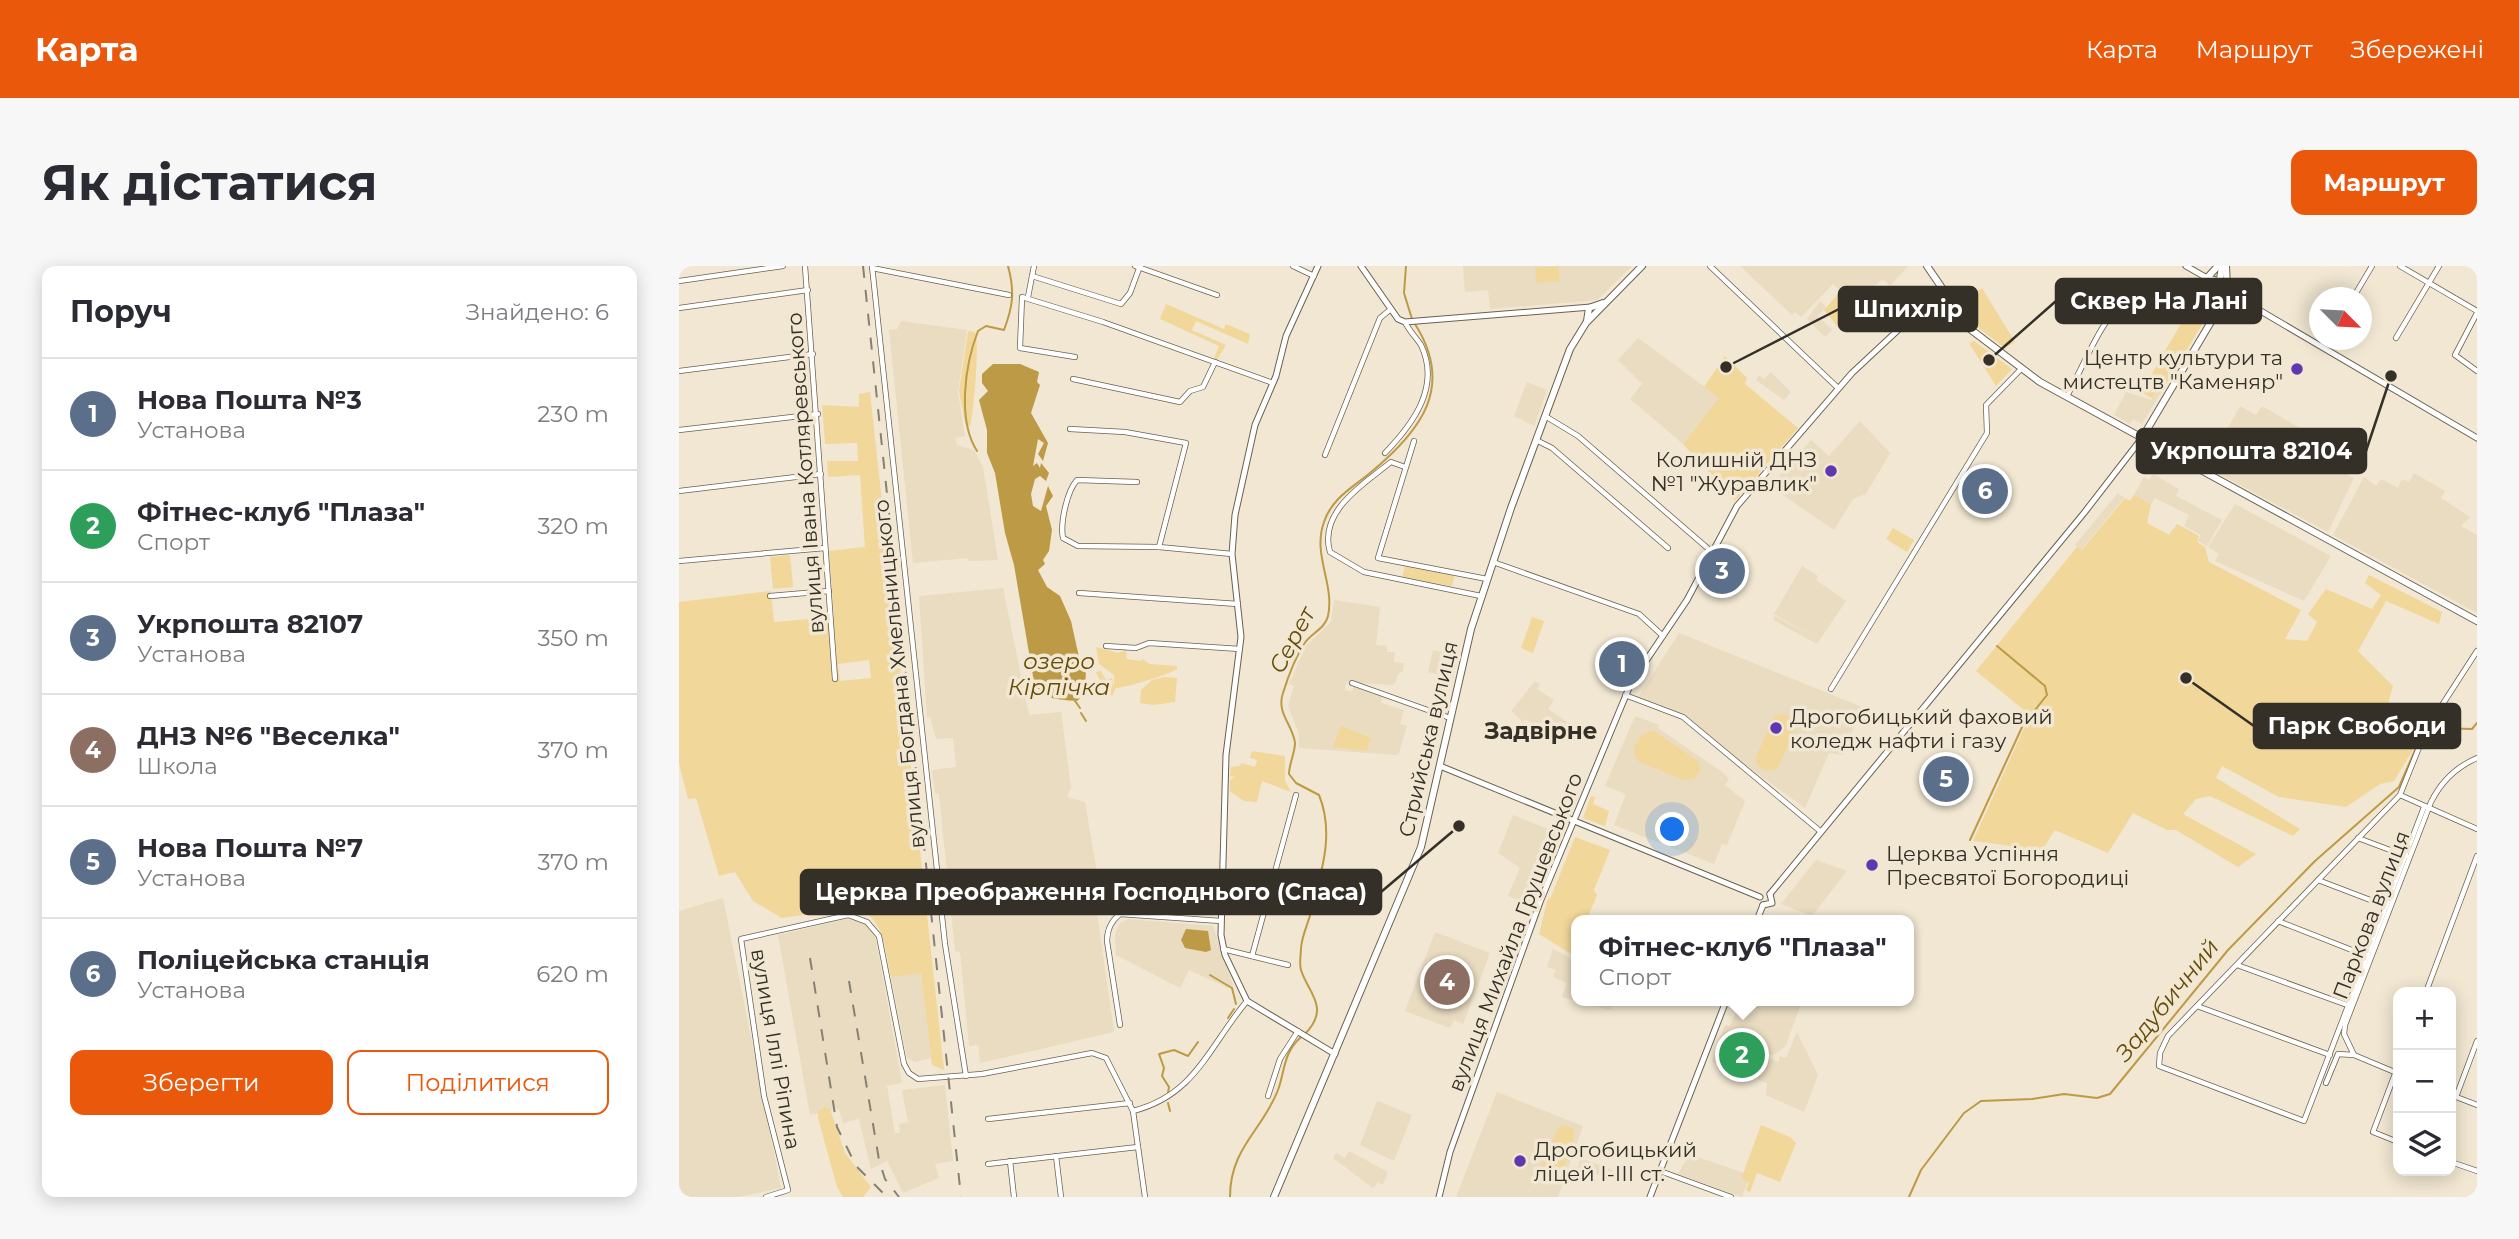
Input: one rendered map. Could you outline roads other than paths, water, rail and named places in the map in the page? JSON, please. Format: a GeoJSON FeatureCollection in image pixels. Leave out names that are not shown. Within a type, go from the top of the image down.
{"type":"FeatureCollection","features":[{"type":"Feature","properties":{"kind":"main road","name":"Стрийська вулиця"},"geometry":{"type":"LineString","coordinates":[[1274,1197],[1419,852],[1450,718],[1487,579],[1570,349],[1587,323],[1591,311],[1605,302],[1642,266]]}},
{"type":"Feature","properties":{"kind":"main road"},"geometry":{"type":"LineString","coordinates":[[1927,266],[1941,290],[1976,335],[2021,369],[2066,397],[2477,621]]}},
{"type":"Feature","properties":{"kind":"main road"},"geometry":{"type":"LineString","coordinates":[[2207,278],[2222,266]]}},
{"type":"Feature","properties":{"kind":"main road"},"geometry":{"type":"LineString","coordinates":[[2143,438],[2221,306],[2222,266]]}},
{"type":"Feature","properties":{"kind":"main road"},"geometry":{"type":"LineString","coordinates":[[2214,317],[2223,286]]}},
{"type":"Feature","properties":{"kind":"street"},"geometry":{"type":"LineString","coordinates":[[679,281],[782,266]]}},
{"type":"Feature","properties":{"kind":"street","name":"вулиця Івана Котляревського"},"geometry":{"type":"LineString","coordinates":[[805,266],[818,414],[835,678]]}},
{"type":"Feature","properties":{"kind":"street"},"geometry":{"type":"LineString","coordinates":[[1028,297],[1034,266]]}},
{"type":"Feature","properties":{"kind":"street"},"geometry":{"type":"LineString","coordinates":[[1032,276],[1121,304],[1130,293],[1138,266],[1217,295]]}},
{"type":"Feature","properties":{"kind":"street"},"geometry":{"type":"LineString","coordinates":[[1293,266],[1314,276]]}},
{"type":"Feature","properties":{"kind":"street"},"geometry":{"type":"LineString","coordinates":[[1318,266],[1286,336],[1273,383],[1248,450],[1237,502],[1232,554],[1239,604],[1240,649],[1226,755],[1221,921],[1223,949],[1247,1001],[1335,1054]]}},
{"type":"Feature","properties":{"kind":"street"},"geometry":{"type":"LineString","coordinates":[[1361,266],[1398,319],[1407,323],[1579,307],[1591,311]]}},
{"type":"Feature","properties":{"kind":"street"},"geometry":{"type":"LineString","coordinates":[[1710,266],[1838,388]]}},
{"type":"Feature","properties":{"kind":"street"},"geometry":{"type":"LineString","coordinates":[[2186,266],[2309,339]]}},
{"type":"Feature","properties":{"kind":"street"},"geometry":{"type":"LineString","coordinates":[[2360,287],[2372,266]]}},
{"type":"Feature","properties":{"kind":"street"},"geometry":{"type":"LineString","coordinates":[[2400,266],[2477,312],[2455,355],[2477,371]]}},
{"type":"Feature","properties":{"kind":"street"},"geometry":{"type":"LineString","coordinates":[[2396,338],[2439,266]]}},
{"type":"Feature","properties":{"kind":"street","name":"вулиця Богдана Хмельницького"},"geometry":{"type":"LineString","coordinates":[[966,1076],[941,904],[872,267],[1009,295]]}},
{"type":"Feature","properties":{"kind":"street"},"geometry":{"type":"LineString","coordinates":[[2066,397],[2102,331],[2123,301],[2150,289],[2185,292],[2207,278]]}},
{"type":"Feature","properties":{"kind":"street"},"geometry":{"type":"LineString","coordinates":[[679,308],[808,290]]}},
{"type":"Feature","properties":{"kind":"street","name":"вулиця Михайла Грушевського"},"geometry":{"type":"LineString","coordinates":[[1439,1197],[1468,1098],[1540,902],[1625,695],[1663,636],[1737,506],[1838,388],[1941,290]]}},
{"type":"Feature","properties":{"kind":"street"},"geometry":{"type":"LineString","coordinates":[[1075,357],[1020,348],[1022,297],[1273,383]]}},
{"type":"Feature","properties":{"kind":"street"},"geometry":{"type":"LineString","coordinates":[[2221,306],[2242,300]]}},
{"type":"Feature","properties":{"kind":"street"},"geometry":{"type":"LineString","coordinates":[[1325,455],[1380,318],[1391,309]]}},
{"type":"Feature","properties":{"kind":"street"},"geometry":{"type":"LineString","coordinates":[[1385,453],[1417,412],[1427,385],[1427,370],[1421,346],[1407,323]]}},
{"type":"Feature","properties":{"kind":"street"},"geometry":{"type":"LineString","coordinates":[[2328,350],[2477,438]]}},
{"type":"Feature","properties":{"kind":"street"},"geometry":{"type":"LineString","coordinates":[[679,371],[813,354]]}},
{"type":"Feature","properties":{"kind":"street"},"geometry":{"type":"LineString","coordinates":[[1073,379],[1180,402],[1190,391],[1203,387],[1215,362]]}},
{"type":"Feature","properties":{"kind":"street"},"geometry":{"type":"LineString","coordinates":[[1831,689],[1987,433],[1986,405],[2021,369]]}},
{"type":"Feature","properties":{"kind":"street"},"geometry":{"type":"LineString","coordinates":[[679,430],[818,414]]}},
{"type":"Feature","properties":{"kind":"street"},"geometry":{"type":"LineString","coordinates":[[1545,416],[1579,436],[1712,552]]}},
{"type":"Feature","properties":{"kind":"street"},"geometry":{"type":"LineString","coordinates":[[1070,429],[1125,432],[1186,443],[1159,547]]}},
{"type":"Feature","properties":{"kind":"street"},"geometry":{"type":"LineString","coordinates":[[1440,766],[1760,897],[1770,894],[2055,549],[2143,438]]}},
{"type":"Feature","properties":{"kind":"street"},"geometry":{"type":"LineString","coordinates":[[1414,440],[1378,558],[1487,579]]}},
{"type":"Feature","properties":{"kind":"street"},"geometry":{"type":"LineString","coordinates":[[1536,440],[1552,448],[1668,548]]}},
{"type":"Feature","properties":{"kind":"street"},"geometry":{"type":"LineString","coordinates":[[1405,467],[1391,462],[1339,505],[1328,538],[1329,552],[1350,567],[1364,572],[1482,596]]}},
{"type":"Feature","properties":{"kind":"street"},"geometry":{"type":"LineString","coordinates":[[679,491],[821,474]]}},
{"type":"Feature","properties":{"kind":"street"},"geometry":{"type":"LineString","coordinates":[[1137,482],[1077,480],[1071,490],[1063,520],[1063,538],[1078,546],[1159,547],[1232,554]]}},
{"type":"Feature","properties":{"kind":"street"},"geometry":{"type":"LineString","coordinates":[[679,561],[825,548]]}},
{"type":"Feature","properties":{"kind":"street"},"geometry":{"type":"LineString","coordinates":[[1493,562],[1634,611],[1663,636]]}},
{"type":"Feature","properties":{"kind":"street"},"geometry":{"type":"LineString","coordinates":[[770,596],[829,591]]}},
{"type":"Feature","properties":{"kind":"street"},"geometry":{"type":"LineString","coordinates":[[1079,593],[1239,604]]}},
{"type":"Feature","properties":{"kind":"street"},"geometry":{"type":"LineString","coordinates":[[1106,646],[1136,648],[1149,643],[1240,649]]}},
{"type":"Feature","properties":{"kind":"street"},"geometry":{"type":"LineString","coordinates":[[2393,1071],[2354,1055],[2329,1056],[2197,1006],[2400,795],[2426,730],[2477,651]]}},
{"type":"Feature","properties":{"kind":"street"},"geometry":{"type":"LineString","coordinates":[[1352,683],[1450,718]]}},
{"type":"Feature","properties":{"kind":"street"},"geometry":{"type":"LineString","coordinates":[[1625,695],[1683,717],[1820,831]]}},
{"type":"Feature","properties":{"kind":"street","name":"Паркова вулиця"},"geometry":{"type":"LineString","coordinates":[[2354,1055],[2344,1030],[2367,956],[2406,856],[2426,808],[2445,780],[2462,765],[2477,758]]}},
{"type":"Feature","properties":{"kind":"street"},"geometry":{"type":"LineString","coordinates":[[1252,956],[1296,795]]}},
{"type":"Feature","properties":{"kind":"street"},"geometry":{"type":"LineString","coordinates":[[2400,795],[2477,829]]}},
{"type":"Feature","properties":{"kind":"street","name":"Паркова вулиця"},"geometry":{"type":"LineString","coordinates":[[2197,1006],[2168,1036],[2160,1053],[2159,1066],[2304,1121],[2426,808]]}},
{"type":"Feature","properties":{"kind":"street"},"geometry":{"type":"LineString","coordinates":[[2358,838],[2406,856]]}},
{"type":"Feature","properties":{"kind":"street"},"geometry":{"type":"LineString","coordinates":[[2428,987],[2477,856]]}},
{"type":"Feature","properties":{"kind":"street"},"geometry":{"type":"LineString","coordinates":[[2318,880],[2386,906]]}},
{"type":"Feature","properties":{"kind":"street"},"geometry":{"type":"LineString","coordinates":[[1763,905],[1772,903],[1770,894]]}},
{"type":"Feature","properties":{"kind":"street"},"geometry":{"type":"LineString","coordinates":[[1759,915],[1763,905],[1760,897]]}},
{"type":"Feature","properties":{"kind":"street"},"geometry":{"type":"LineString","coordinates":[[1120,1025],[1107,941],[1109,928],[1116,916],[1119,914],[1221,921]]}},
{"type":"Feature","properties":{"kind":"street","name":"вулиця Іллі Ріпина"},"geometry":{"type":"LineString","coordinates":[[766,1197],[787,1190],[764,1096],[741,939],[841,916],[861,918],[879,936],[906,1069],[925,1080],[966,1076],[1092,1053],[1103,1055],[1130,1103]]}},
{"type":"Feature","properties":{"kind":"street"},"geometry":{"type":"LineString","coordinates":[[2278,921],[2367,956]]}},
{"type":"Feature","properties":{"kind":"street"},"geometry":{"type":"LineString","coordinates":[[1223,949],[1288,965]]}},
{"type":"Feature","properties":{"kind":"street"},"geometry":{"type":"LineString","coordinates":[[2237,965],[2351,1005]]}},
{"type":"Feature","properties":{"kind":"street"},"geometry":{"type":"LineString","coordinates":[[1133,1111],[1161,1101],[1181,1088],[1247,1001]]}},
{"type":"Feature","properties":{"kind":"street"},"geometry":{"type":"LineString","coordinates":[[1650,1197],[1724,1006]]}},
{"type":"Feature","properties":{"kind":"street"},"geometry":{"type":"LineString","coordinates":[[1268,1096],[1280,1059],[1299,1032]]}},
{"type":"Feature","properties":{"kind":"street"},"geometry":{"type":"LineString","coordinates":[[2456,1089],[2477,1041]]}},
{"type":"Feature","properties":{"kind":"street"},"geometry":{"type":"LineString","coordinates":[[2326,1083],[2338,1054]]}},
{"type":"Feature","properties":{"kind":"street"},"geometry":{"type":"LineString","coordinates":[[2393,1083],[2373,1132],[2393,1141]]}},
{"type":"Feature","properties":{"kind":"street"},"geometry":{"type":"LineString","coordinates":[[2456,1097],[2477,1105]]}},
{"type":"Feature","properties":{"kind":"street"},"geometry":{"type":"LineString","coordinates":[[988,1119],[1130,1103],[1145,1197]]}},
{"type":"Feature","properties":{"kind":"street"},"geometry":{"type":"LineString","coordinates":[[988,1164],[1138,1147]]}},
{"type":"Feature","properties":{"kind":"street"},"geometry":{"type":"LineString","coordinates":[[1056,1156],[1061,1197]]}},
{"type":"Feature","properties":{"kind":"street"},"geometry":{"type":"LineString","coordinates":[[1010,1161],[1014,1197]]}},
{"type":"Feature","properties":{"kind":"street"},"geometry":{"type":"LineString","coordinates":[[2456,1164],[2477,1171]]}},
{"type":"Feature","properties":{"kind":"street"},"geometry":{"type":"LineString","coordinates":[[1660,1171],[1731,1197]]}},
{"type":"Feature","properties":{"kind":"water","name":"озеро Кірпічка"},"geometry":{"type":"Polygon","coordinates":[[[993,364],[1020,364],[1039,372],[1037,382],[1040,385],[1031,413],[1048,443],[1043,461],[1038,454],[1044,443],[1038,439],[1033,466],[1037,463],[1040,468],[1041,463],[1049,473],[1046,481],[1040,476],[1035,479],[1031,494],[1033,506],[1041,511],[1048,486],[1053,496],[1046,506],[1052,530],[1049,551],[1043,560],[1045,564],[1038,570],[1047,587],[1060,596],[1071,621],[1079,657],[1086,668],[1085,694],[1077,701],[1047,696],[1034,682],[1014,565],[1005,533],[995,473],[987,453],[987,430],[979,400],[988,391],[982,383],[982,374],[993,364]]]}},
{"type":"Feature","properties":{"kind":"water"},"geometry":{"type":"Polygon","coordinates":[[[1186,929],[1208,931],[1211,950],[1206,952],[1185,948],[1181,940],[1186,929]]]}},
{"type":"Feature","properties":{"kind":"waterway"},"geometry":{"type":"LineString","coordinates":[[977,451],[967,424],[967,375],[978,331],[986,326],[1004,330],[1012,299],[1008,266]]}},
{"type":"Feature","properties":{"kind":"waterway","name":"Серет"},"geometry":{"type":"LineString","coordinates":[[1406,266],[1404,293],[1412,319]]}},
{"type":"Feature","properties":{"kind":"waterway","name":"Серет"},"geometry":{"type":"LineString","coordinates":[[1305,1034],[1313,1024],[1317,1008],[1301,970],[1301,948],[1322,868],[1326,824],[1319,795],[1296,783],[1289,774],[1295,743],[1283,713],[1281,700],[1301,649],[1328,616],[1329,592],[1321,546],[1324,522],[1332,506],[1343,494],[1404,441],[1427,406],[1432,388],[1432,368],[1427,347],[1415,324]]}},
{"type":"Feature","properties":{"kind":"waterway"},"geometry":{"type":"LineString","coordinates":[[1970,840],[2023,725],[2047,695],[2045,686],[1997,646]]}},
{"type":"Feature","properties":{"kind":"waterway"},"geometry":{"type":"LineString","coordinates":[[1075,701],[1080,708]]}},
{"type":"Feature","properties":{"kind":"waterway"},"geometry":{"type":"LineString","coordinates":[[1081,713],[1086,721]]}},
{"type":"Feature","properties":{"kind":"waterway","name":"Задубичний"},"geometry":{"type":"LineString","coordinates":[[2426,740],[2438,728],[2472,729],[2477,723]]}},
{"type":"Feature","properties":{"kind":"waterway","name":"Задубичний"},"geometry":{"type":"LineString","coordinates":[[1909,1197],[1921,1170],[1964,1113],[1981,1101],[2032,1099],[2064,1094],[2097,1098],[2110,1094],[2228,950],[2315,861],[2399,787],[2416,748]]}},
{"type":"Feature","properties":{"kind":"waterway"},"geometry":{"type":"LineString","coordinates":[[1210,975],[1232,988],[1236,1004]]}},
{"type":"Feature","properties":{"kind":"waterway"},"geometry":{"type":"LineString","coordinates":[[1228,1018],[1234,1009]]}},
{"type":"Feature","properties":{"kind":"waterway","name":"Серет"},"geometry":{"type":"LineString","coordinates":[[1230,1197],[1235,1165],[1271,1104],[1291,1049],[1301,1037]]}},
{"type":"Feature","properties":{"kind":"waterway"},"geometry":{"type":"LineString","coordinates":[[1168,1093],[1169,1087],[1162,1076],[1164,1068],[1159,1054],[1174,1050],[1188,1056],[1198,1042]]}},
{"type":"Feature","properties":{"kind":"waterway"},"geometry":{"type":"LineString","coordinates":[[1168,1103],[1170,1111]]}},
{"type":"Feature","properties":{"kind":"railway"},"geometry":{"type":"LineString","coordinates":[[863,266],[961,1197]]}},
{"type":"Feature","properties":{"kind":"railway"},"geometry":{"type":"LineString","coordinates":[[810,958],[837,1127],[856,1166],[887,1197]]}},
{"type":"Feature","properties":{"kind":"railway"},"geometry":{"type":"LineString","coordinates":[[849,981],[879,1160],[885,1179],[899,1197]]}},
{"type":"Feature","properties":{"kind":"place","name":"Сквер На Лані"},"geometry":{"type":"Point","coordinates":[1989,360]}},
{"type":"Feature","properties":{"kind":"place","name":"Шпихлір"},"geometry":{"type":"Point","coordinates":[1726,367]}},
{"type":"Feature","properties":{"kind":"place","name":"Центр культури та мистецтв \"Каменяр\""},"geometry":{"type":"Point","coordinates":[2297,369]}},
{"type":"Feature","properties":{"kind":"place","name":"Укрпошта 82104"},"geometry":{"type":"Point","coordinates":[2391,376]}},
{"type":"Feature","properties":{"kind":"place","name":"Колишній ДНЗ №1 \"Журавлик\""},"geometry":{"type":"Point","coordinates":[1831,471]}},
{"type":"Feature","properties":{"kind":"place","name":"Поліцейська станція"},"geometry":{"type":"Point","coordinates":[1985,491]}},
{"type":"Feature","properties":{"kind":"place","name":"Укрпошта 82107"},"geometry":{"type":"Point","coordinates":[1722,571]}},
{"type":"Feature","properties":{"kind":"place","name":"Нова Пошта №3"},"geometry":{"type":"Point","coordinates":[1622,664]}},
{"type":"Feature","properties":{"kind":"place","name":"Парк Свободи"},"geometry":{"type":"Point","coordinates":[2186,678]}},
{"type":"Feature","properties":{"kind":"place","name":"Дрогобицький фаховий коледж нафти і газу"},"geometry":{"type":"Point","coordinates":[1776,728]}},
{"type":"Feature","properties":{"kind":"place","name":"Нова Пошта №7"},"geometry":{"type":"Point","coordinates":[1946,779]}},
{"type":"Feature","properties":{"kind":"place","name":"Церква Преображення Господнього (Спаса)"},"geometry":{"type":"Point","coordinates":[1459,826]}},
{"type":"Feature","properties":{"kind":"place","name":"Церква Успіння Пресвятої Богородиці"},"geometry":{"type":"Point","coordinates":[1872,865]}},
{"type":"Feature","properties":{"kind":"place","name":"ДНЗ №6 \"Веселка\""},"geometry":{"type":"Point","coordinates":[1447,982]}},
{"type":"Feature","properties":{"kind":"place","name":"Фітнес-клуб \"Плаза\""},"geometry":{"type":"Point","coordinates":[1742,1055]}},
{"type":"Feature","properties":{"kind":"place","name":"Дрогобицький ліцей І-ІІІ ст."},"geometry":{"type":"Point","coordinates":[1520,1161]}},
{"type":"Feature","properties":{"kind":"district","name":"Задвірне"},"geometry":{"type":"Point","coordinates":[1541,731]}}]}
